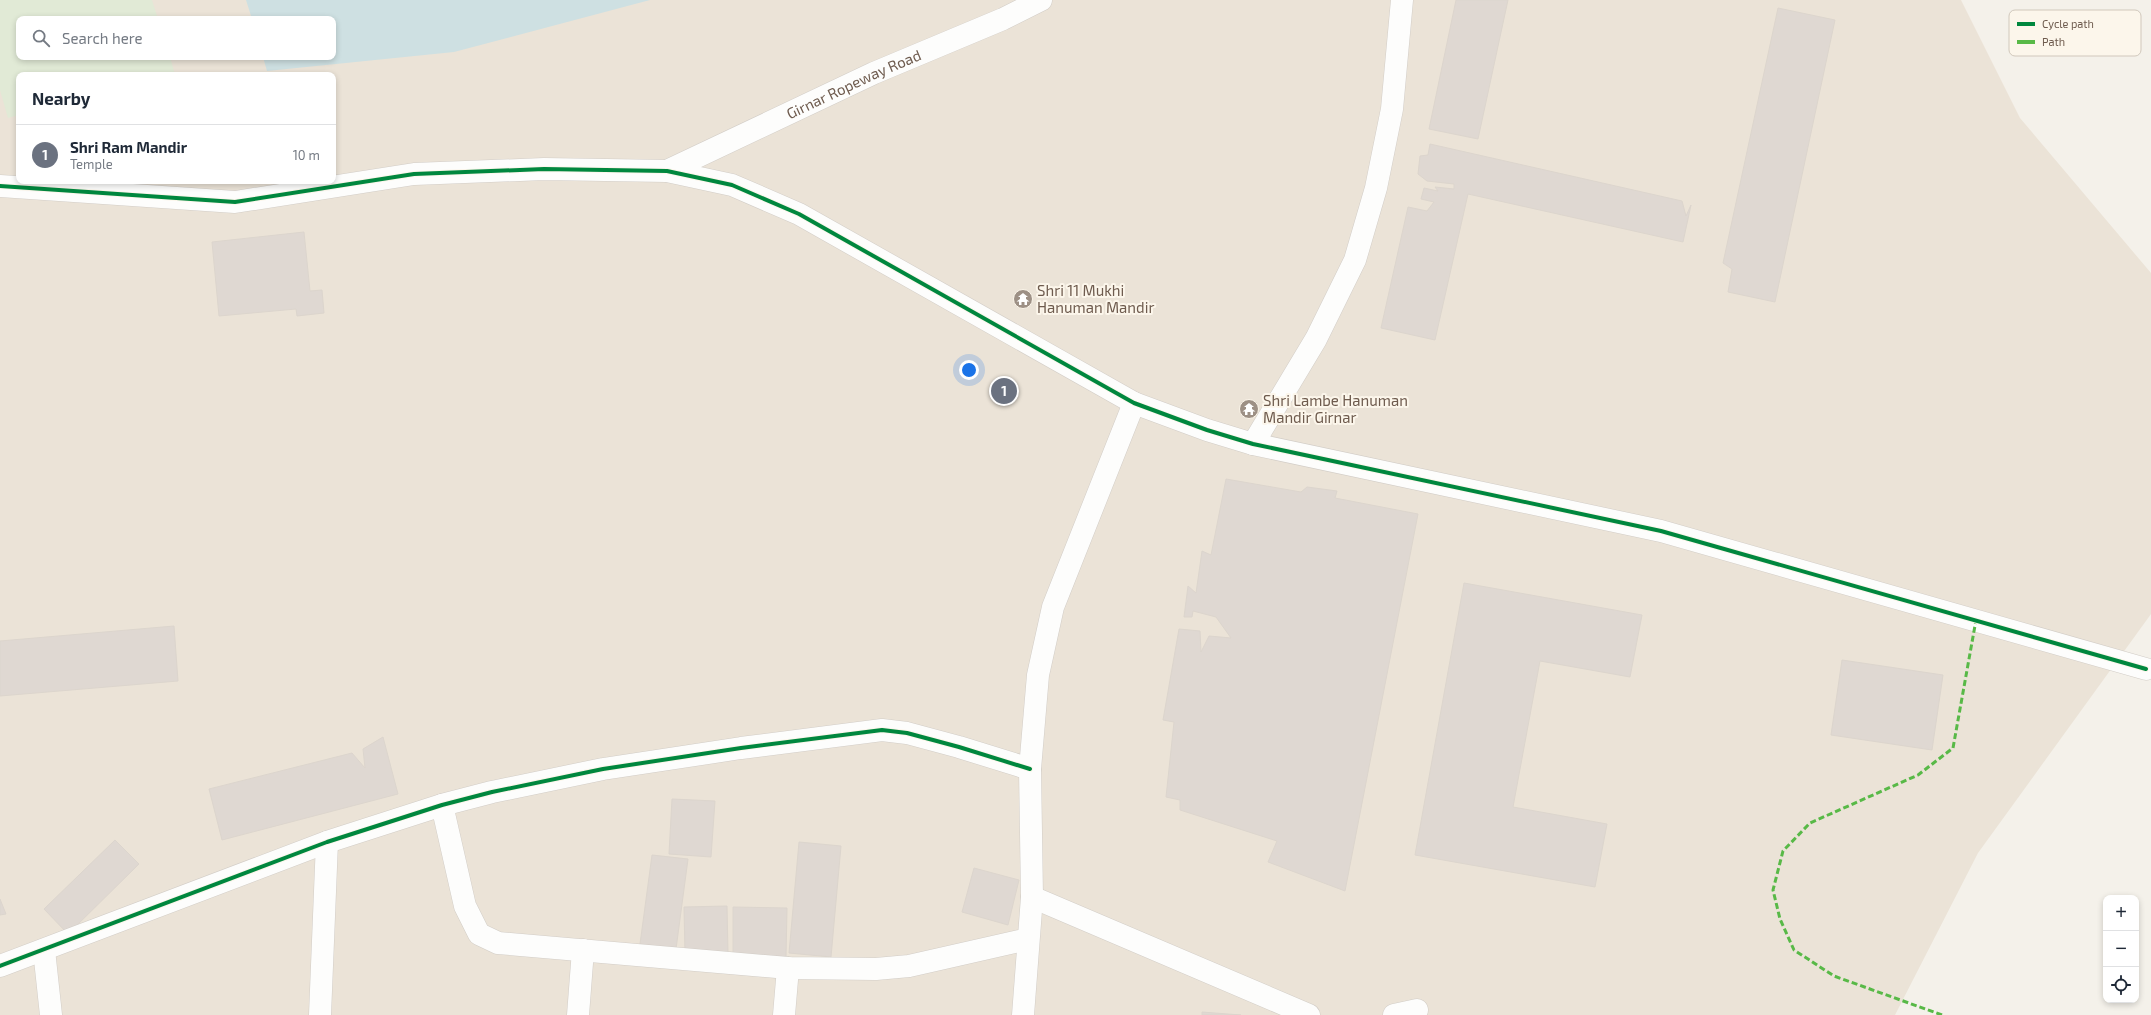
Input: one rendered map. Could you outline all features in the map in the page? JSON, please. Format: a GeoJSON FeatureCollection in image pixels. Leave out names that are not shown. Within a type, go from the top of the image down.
{"type":"FeatureCollection","features":[{"type":"Feature","properties":{"kind":"street","name":"Girnar Ropeway Road"},"geometry":{"type":"LineString","coordinates":[[667,171],[874,73],[1002,19],[1041,0]]}},
{"type":"Feature","properties":{"kind":"street"},"geometry":{"type":"LineString","coordinates":[[1253,444],[1316,339],[1355,260],[1376,188],[1392,109],[1402,0]]}},
{"type":"Feature","properties":{"kind":"street"},"geometry":{"type":"LineString","coordinates":[[0,186],[235,202],[414,174],[544,168],[667,171],[732,185],[799,214],[1134,403],[1207,430],[1253,444],[1661,531],[2146,669]]}},
{"type":"Feature","properties":{"kind":"street"},"geometry":{"type":"LineString","coordinates":[[1023,1015],[1032,897],[1030,770],[1038,675],[1053,607],[1134,403]]}},
{"type":"Feature","properties":{"kind":"street"},"geometry":{"type":"LineString","coordinates":[[0,966],[327,842],[442,805],[492,792],[603,770],[741,748],[882,730],[906,733],[959,747],[1030,770]]}},
{"type":"Feature","properties":{"kind":"street"},"geometry":{"type":"LineString","coordinates":[[442,805],[464,906],[479,934],[498,943],[788,968],[876,969],[909,966],[1028,939]]}},
{"type":"Feature","properties":{"kind":"street"},"geometry":{"type":"LineString","coordinates":[[320,1015],[327,842]]}},
{"type":"Feature","properties":{"kind":"street"},"geometry":{"type":"LineString","coordinates":[[1032,897],[1308,1015]]}},
{"type":"Feature","properties":{"kind":"street"},"geometry":{"type":"LineString","coordinates":[[44,950],[51,1015]]}},
{"type":"Feature","properties":{"kind":"street"},"geometry":{"type":"LineString","coordinates":[[578,1015],[583,950]]}},
{"type":"Feature","properties":{"kind":"street"},"geometry":{"type":"LineString","coordinates":[[784,1015],[788,968]]}},
{"type":"Feature","properties":{"kind":"street"},"geometry":{"type":"LineString","coordinates":[[1394,1015],[1417,1010]]}},
{"type":"Feature","properties":{"kind":"shaded area"},"geometry":{"type":"Polygon","coordinates":[[[0,0],[1961,0],[2020,118],[2151,273],[2151,614],[1978,853],[1895,1015],[0,1015],[0,0]]]}},
{"type":"Feature","properties":{"kind":"shaded area"},"geometry":{"type":"Polygon","coordinates":[[[246,0],[650,0],[454,52],[267,71],[264,60],[336,60],[336,16],[251,16],[246,0]]]}},
{"type":"Feature","properties":{"kind":"green space"},"geometry":{"type":"Polygon","coordinates":[[[0,0],[152,0],[157,16],[16,16],[16,60],[171,60],[174,72],[16,72],[16,116],[8,118],[0,90],[0,0]]]}},
{"type":"Feature","properties":{"kind":"building"},"geometry":{"type":"Polygon","coordinates":[[[1456,0],[1508,0],[1478,139],[1429,129],[1456,0]]]}},
{"type":"Feature","properties":{"kind":"building"},"geometry":{"type":"Polygon","coordinates":[[[1778,8],[1835,20],[1775,302],[1728,292],[1732,269],[1723,263],[1778,8]]]}},
{"type":"Feature","properties":{"kind":"building"},"geometry":{"type":"Polygon","coordinates":[[[1430,144],[1682,201],[1686,216],[1691,205],[1683,242],[1468,194],[1435,340],[1381,328],[1408,207],[1427,211],[1434,202],[1421,199],[1424,188],[1438,191],[1435,187],[1454,189],[1454,184],[1427,181],[1418,174],[1420,156],[1428,155],[1430,144]]]}},
{"type":"Feature","properties":{"kind":"building"},"geometry":{"type":"Polygon","coordinates":[[[304,232],[310,291],[322,290],[324,313],[297,316],[296,309],[219,316],[212,242],[304,232]]]}},
{"type":"Feature","properties":{"kind":"building"},"geometry":{"type":"Polygon","coordinates":[[[1226,479],[1301,492],[1307,487],[1337,491],[1335,498],[1418,514],[1345,891],[1268,862],[1277,841],[1180,810],[1180,800],[1166,797],[1174,722],[1163,720],[1179,629],[1200,631],[1201,652],[1209,636],[1231,638],[1216,617],[1193,611],[1192,617],[1184,617],[1188,586],[1196,593],[1202,551],[1211,555],[1226,479]]]}},
{"type":"Feature","properties":{"kind":"building"},"geometry":{"type":"Polygon","coordinates":[[[1464,583],[1642,615],[1630,677],[1540,661],[1513,807],[1607,824],[1595,887],[1415,855],[1464,583]]]}},
{"type":"Feature","properties":{"kind":"building"},"geometry":{"type":"Polygon","coordinates":[[[174,626],[178,681],[0,696],[0,641],[174,626]]]}},
{"type":"Feature","properties":{"kind":"building"},"geometry":{"type":"Polygon","coordinates":[[[1842,660],[1943,675],[1932,750],[1831,735],[1842,660]]]}},
{"type":"Feature","properties":{"kind":"building"},"geometry":{"type":"Polygon","coordinates":[[[383,737],[398,794],[222,840],[209,789],[352,753],[365,768],[363,749],[383,737]]]}},
{"type":"Feature","properties":{"kind":"building"},"geometry":{"type":"Polygon","coordinates":[[[672,799],[715,801],[711,857],[669,854],[672,799]]]}},
{"type":"Feature","properties":{"kind":"building"},"geometry":{"type":"Polygon","coordinates":[[[115,840],[139,864],[68,934],[44,909],[115,840]]]}},
{"type":"Feature","properties":{"kind":"building"},"geometry":{"type":"Polygon","coordinates":[[[799,842],[841,846],[831,957],[789,953],[799,842]]]}},
{"type":"Feature","properties":{"kind":"building"},"geometry":{"type":"Polygon","coordinates":[[[652,855],[688,859],[676,949],[640,944],[652,855]]]}},
{"type":"Feature","properties":{"kind":"building"},"geometry":{"type":"Polygon","coordinates":[[[974,868],[1019,880],[1008,925],[962,912],[974,868]]]}},
{"type":"Feature","properties":{"kind":"building"},"geometry":{"type":"Polygon","coordinates":[[[0,899],[6,914],[0,915],[0,899]]]}},
{"type":"Feature","properties":{"kind":"building"},"geometry":{"type":"Polygon","coordinates":[[[727,906],[728,954],[685,954],[684,907],[727,906]]]}},
{"type":"Feature","properties":{"kind":"building"},"geometry":{"type":"Polygon","coordinates":[[[733,907],[787,908],[786,957],[733,955],[733,907]]]}},
{"type":"Feature","properties":{"kind":"building"},"geometry":{"type":"Polygon","coordinates":[[[1202,1012],[1241,1015],[1202,1015],[1202,1012]]]}},
{"type":"Feature","properties":{"kind":"marked path"},"geometry":{"type":"LineString","coordinates":[[1942,1015],[1834,976],[1794,950],[1780,919],[1773,890],[1783,851],[1810,823],[1918,775],[1953,748],[1976,620]]}},
{"type":"Feature","properties":{"kind":"cycle path"},"geometry":{"type":"LineString","coordinates":[[0,186],[235,202],[414,174],[544,169],[667,171],[732,185],[799,214],[1134,403],[1207,430],[1253,444],[1661,531],[2146,669]]}},
{"type":"Feature","properties":{"kind":"cycle path"},"geometry":{"type":"LineString","coordinates":[[0,966],[327,842],[442,805],[492,792],[603,769],[741,748],[882,730],[907,733],[1030,769]]}},
{"type":"Feature","properties":{"kind":"place","name":"Shri 11 Mukhi Hanuman Mandir"},"geometry":{"type":"Point","coordinates":[1023,299]}},
{"type":"Feature","properties":{"kind":"place","name":"Shri Ram Mandir"},"geometry":{"type":"Point","coordinates":[1004,391]}},
{"type":"Feature","properties":{"kind":"place","name":"Shri Lambe Hanuman Mandir Girnar"},"geometry":{"type":"Point","coordinates":[1249,409]}}]}
